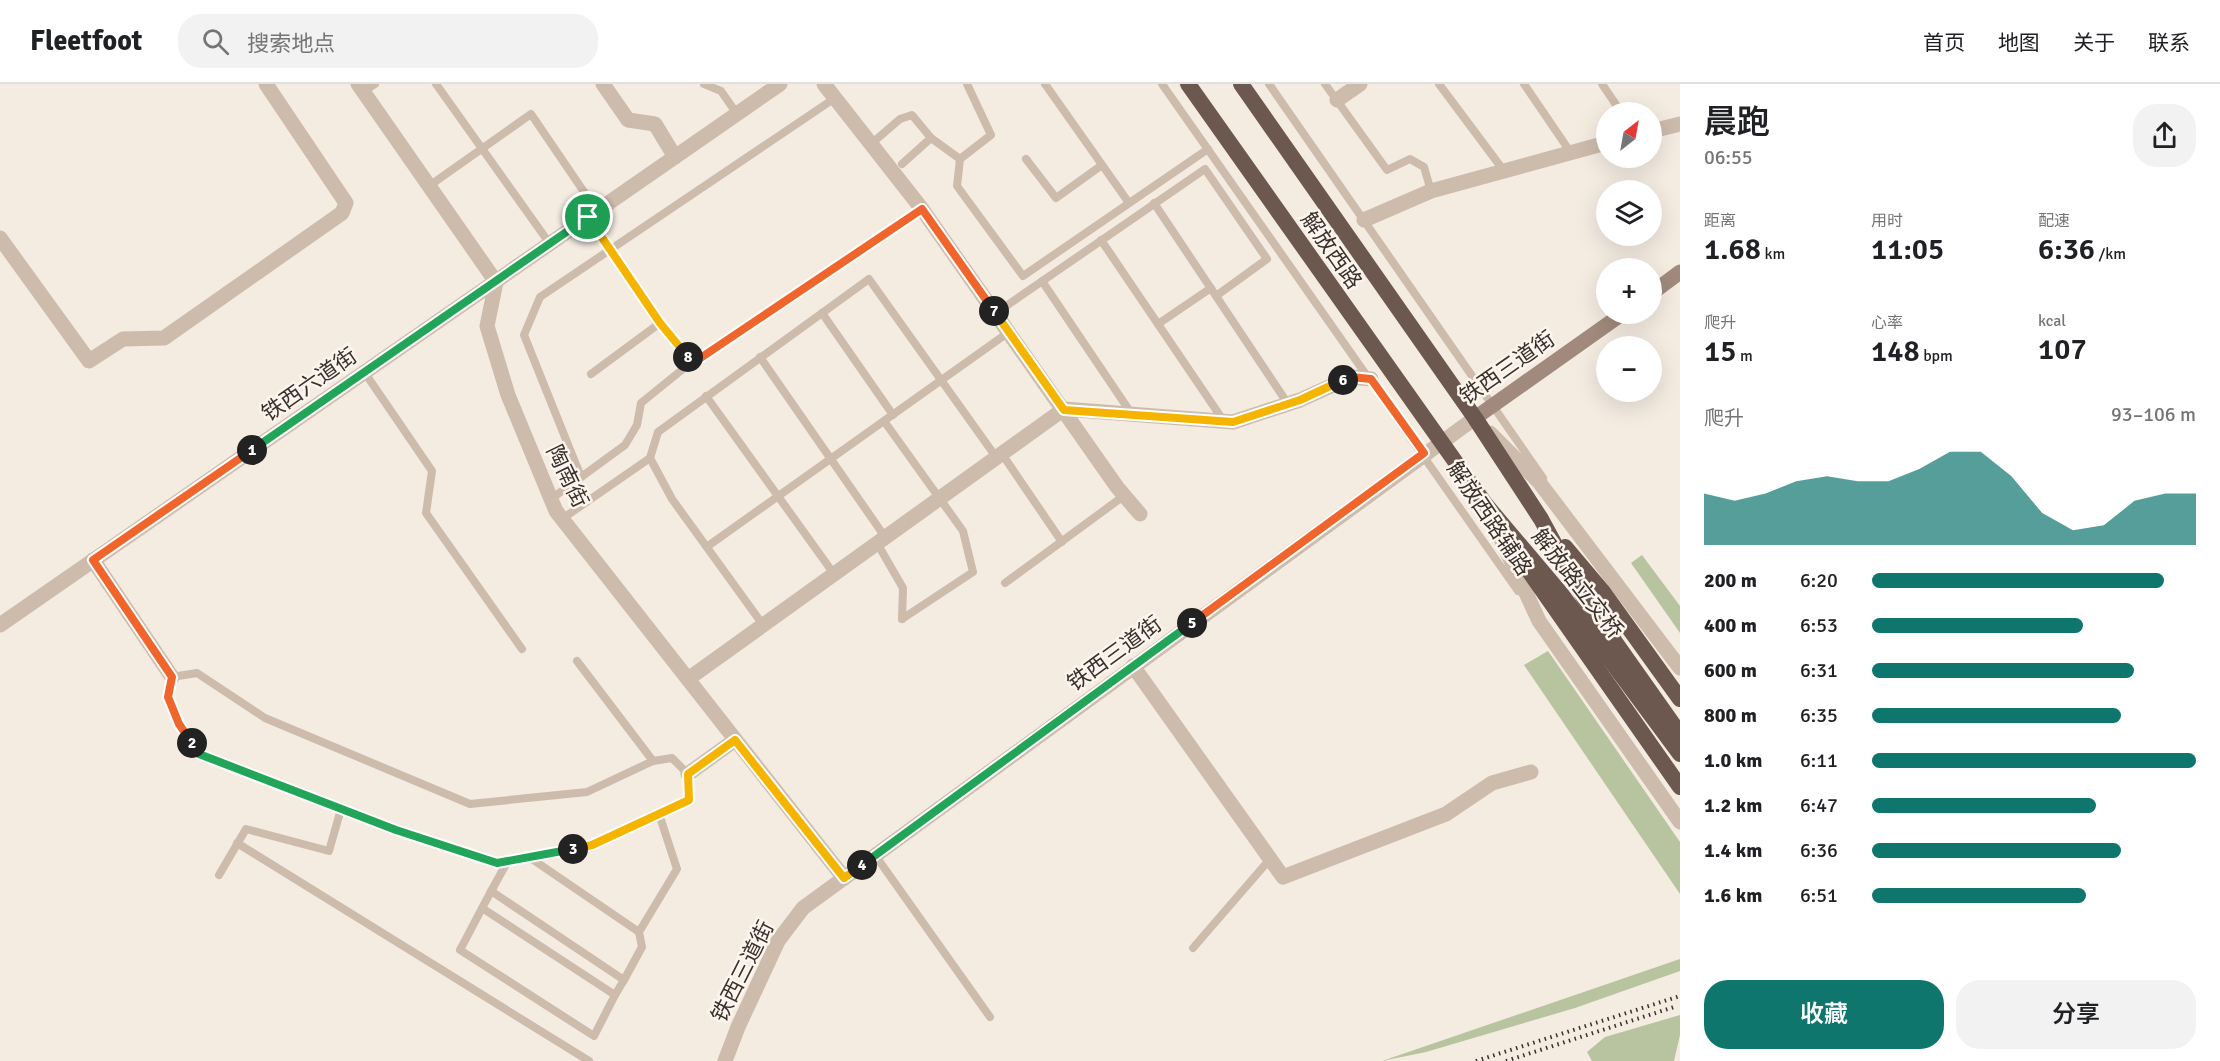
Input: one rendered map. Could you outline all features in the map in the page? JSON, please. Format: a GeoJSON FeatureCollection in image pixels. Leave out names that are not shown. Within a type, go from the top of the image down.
{"type":"FeatureCollection","features":[{"type":"Feature","properties":{"kind":"highway","name":"解放西路"},"geometry":{"type":"LineString","coordinates":[[1188,84],[1440,441]]}},
{"type":"Feature","properties":{"kind":"highway","name":"解放西路"},"geometry":{"type":"LineString","coordinates":[[1241,84],[1475,418]]}},
{"type":"Feature","properties":{"kind":"highway","name":"解放路立交桥"},"geometry":{"type":"LineString","coordinates":[[1475,418],[1541,519],[1584,597],[1680,734]]}},
{"type":"Feature","properties":{"kind":"highway","name":"解放路立交桥"},"geometry":{"type":"LineString","coordinates":[[1440,441],[1486,505],[1562,595],[1680,754]]}},
{"type":"Feature","properties":{"kind":"highway"},"geometry":{"type":"LineString","coordinates":[[1486,505],[1556,613],[1680,787]]}},
{"type":"Feature","properties":{"kind":"highway"},"geometry":{"type":"LineString","coordinates":[[1541,519],[1603,592],[1680,699]]}},
{"type":"Feature","properties":{"kind":"main road"},"geometry":{"type":"LineString","coordinates":[[1662,286],[1680,272]]}},
{"type":"Feature","properties":{"kind":"main road","name":"铁西三道街"},"geometry":{"type":"LineString","coordinates":[[1475,418],[1608,324]]}},
{"type":"Feature","properties":{"kind":"street"},"geometry":{"type":"LineString","coordinates":[[0,238],[89,361],[123,339],[164,338],[342,213],[346,203],[266,84]]}},
{"type":"Feature","properties":{"kind":"street"},"geometry":{"type":"LineString","coordinates":[[603,84],[628,120],[655,124],[675,157]]}},
{"type":"Feature","properties":{"kind":"street","name":"铁西六道街"},"geometry":{"type":"LineString","coordinates":[[0,625],[780,84]]}},
{"type":"Feature","properties":{"kind":"street"},"geometry":{"type":"LineString","coordinates":[[824,84],[922,209],[1140,514]]}},
{"type":"Feature","properties":{"kind":"street"},"geometry":{"type":"LineString","coordinates":[[1337,100],[1360,84]]}},
{"type":"Feature","properties":{"kind":"street"},"geometry":{"type":"LineString","coordinates":[[365,87],[429,186],[496,282]]}},
{"type":"Feature","properties":{"kind":"street"},"geometry":{"type":"LineString","coordinates":[[1662,128],[1680,124]]}},
{"type":"Feature","properties":{"kind":"street"},"geometry":{"type":"LineString","coordinates":[[1364,220],[1431,191],[1596,146]]}},
{"type":"Feature","properties":{"kind":"street","name":"陶南街"},"geometry":{"type":"LineString","coordinates":[[496,282],[487,326],[508,395],[551,499],[562,519],[844,878]]}},
{"type":"Feature","properties":{"kind":"street"},"geometry":{"type":"LineString","coordinates":[[688,679],[1064,410],[1233,422],[1288,404],[1351,377],[1371,379]]}},
{"type":"Feature","properties":{"kind":"street"},"geometry":{"type":"LineString","coordinates":[[1475,418],[1539,482],[1680,668]]}},
{"type":"Feature","properties":{"kind":"street","name":"铁西三道街"},"geometry":{"type":"LineString","coordinates":[[725,1061],[738,1027],[778,941],[803,908],[1440,441],[1475,418]]}},
{"type":"Feature","properties":{"kind":"street"},"geometry":{"type":"LineString","coordinates":[[1486,505],[1539,621],[1680,822]]}},
{"type":"Feature","properties":{"kind":"street"},"geometry":{"type":"LineString","coordinates":[[93,560],[172,677]]}},
{"type":"Feature","properties":{"kind":"street"},"geometry":{"type":"LineString","coordinates":[[1133,666],[1283,878],[1446,814],[1492,783],[1532,772]]}},
{"type":"Feature","properties":{"kind":"street"},"geometry":{"type":"LineString","coordinates":[[688,774],[735,740]]}},
{"type":"Feature","properties":{"kind":"lane"},"geometry":{"type":"LineString","coordinates":[[436,84],[550,244]]}},
{"type":"Feature","properties":{"kind":"lane"},"geometry":{"type":"LineString","coordinates":[[704,84],[722,91],[737,114]]}},
{"type":"Feature","properties":{"kind":"lane"},"geometry":{"type":"LineString","coordinates":[[967,84],[991,135],[960,159],[957,186],[1023,276],[1208,149]]}},
{"type":"Feature","properties":{"kind":"lane"},"geometry":{"type":"LineString","coordinates":[[1045,84],[1129,203]]}},
{"type":"Feature","properties":{"kind":"lane","name":"解放西路辅路"},"geometry":{"type":"LineString","coordinates":[[1162,84],[1424,453],[1539,621]]}},
{"type":"Feature","properties":{"kind":"lane"},"geometry":{"type":"LineString","coordinates":[[1269,84],[1494,404],[1582,536]]}},
{"type":"Feature","properties":{"kind":"lane"},"geometry":{"type":"LineString","coordinates":[[1325,84],[1387,170],[1410,159],[1424,167],[1431,191]]}},
{"type":"Feature","properties":{"kind":"lane"},"geometry":{"type":"LineString","coordinates":[[1439,84],[1504,171]]}},
{"type":"Feature","properties":{"kind":"lane"},"geometry":{"type":"LineString","coordinates":[[1524,84],[1571,153]]}},
{"type":"Feature","properties":{"kind":"lane"},"geometry":{"type":"LineString","coordinates":[[1602,84],[1614,102]]}},
{"type":"Feature","properties":{"kind":"lane"},"geometry":{"type":"LineString","coordinates":[[581,477],[524,335],[540,297],[835,98]]}},
{"type":"Feature","properties":{"kind":"lane"},"geometry":{"type":"LineString","coordinates":[[429,186],[481,147],[531,114],[593,214],[609,250],[660,323],[693,363]]}},
{"type":"Feature","properties":{"kind":"lane"},"geometry":{"type":"LineString","coordinates":[[871,144],[900,119],[912,115],[931,138],[960,159]]}},
{"type":"Feature","properties":{"kind":"lane"},"geometry":{"type":"LineString","coordinates":[[902,164],[931,138]]}},
{"type":"Feature","properties":{"kind":"lane"},"geometry":{"type":"LineString","coordinates":[[1026,159],[1056,198],[1102,165]]}},
{"type":"Feature","properties":{"kind":"lane"},"geometry":{"type":"LineString","coordinates":[[996,313],[1205,169],[1268,259],[1216,296]]}},
{"type":"Feature","properties":{"kind":"lane"},"geometry":{"type":"LineString","coordinates":[[1154,203],[1288,404]]}},
{"type":"Feature","properties":{"kind":"lane"},"geometry":{"type":"LineString","coordinates":[[551,499],[625,444],[637,425],[641,403],[693,363],[922,209]]}},
{"type":"Feature","properties":{"kind":"lane"},"geometry":{"type":"LineString","coordinates":[[1101,240],[1224,422]]}},
{"type":"Feature","properties":{"kind":"lane"},"geometry":{"type":"LineString","coordinates":[[562,519],[650,458],[658,432],[869,279],[1062,542]]}},
{"type":"Feature","properties":{"kind":"lane"},"geometry":{"type":"LineString","coordinates":[[1042,281],[1132,415]]}},
{"type":"Feature","properties":{"kind":"lane"},"geometry":{"type":"LineString","coordinates":[[1158,324],[1211,288]]}},
{"type":"Feature","properties":{"kind":"lane"},"geometry":{"type":"LineString","coordinates":[[822,313],[893,415]]}},
{"type":"Feature","properties":{"kind":"lane"},"geometry":{"type":"LineString","coordinates":[[591,374],[660,323]]}},
{"type":"Feature","properties":{"kind":"lane"},"geometry":{"type":"LineString","coordinates":[[708,546],[1009,332]]}},
{"type":"Feature","properties":{"kind":"lane"},"geometry":{"type":"LineString","coordinates":[[760,357],[881,540],[903,588],[902,620],[973,573],[963,531],[884,421]]}},
{"type":"Feature","properties":{"kind":"lane"},"geometry":{"type":"LineString","coordinates":[[365,372],[432,471],[426,513],[522,649]]}},
{"type":"Feature","properties":{"kind":"lane"},"geometry":{"type":"LineString","coordinates":[[706,396],[834,574]]}},
{"type":"Feature","properties":{"kind":"lane"},"geometry":{"type":"LineString","coordinates":[[650,458],[672,499],[763,625]]}},
{"type":"Feature","properties":{"kind":"lane"},"geometry":{"type":"LineString","coordinates":[[1005,583],[1125,495]]}},
{"type":"Feature","properties":{"kind":"lane"},"geometry":{"type":"LineString","coordinates":[[577,661],[654,761]]}},
{"type":"Feature","properties":{"kind":"lane"},"geometry":{"type":"LineString","coordinates":[[197,673],[265,718],[470,804],[588,792],[654,761],[672,758],[688,774],[689,800],[592,845],[497,863],[396,830],[199,754],[179,724],[168,697],[172,677],[197,673]]}},
{"type":"Feature","properties":{"kind":"lane"},"geometry":{"type":"LineString","coordinates":[[219,875],[246,829],[328,852],[341,809]]}},
{"type":"Feature","properties":{"kind":"lane"},"geometry":{"type":"LineString","coordinates":[[508,861],[460,950],[594,1036],[642,946],[639,932],[677,869],[659,814]]}},
{"type":"Feature","properties":{"kind":"lane"},"geometry":{"type":"LineString","coordinates":[[237,843],[589,1061]]}},
{"type":"Feature","properties":{"kind":"lane"},"geometry":{"type":"LineString","coordinates":[[875,855],[990,1017]]}},
{"type":"Feature","properties":{"kind":"lane"},"geometry":{"type":"LineString","coordinates":[[529,857],[639,932]]}},
{"type":"Feature","properties":{"kind":"lane"},"geometry":{"type":"LineString","coordinates":[[1193,948],[1270,859]]}},
{"type":"Feature","properties":{"kind":"lane"},"geometry":{"type":"LineString","coordinates":[[491,891],[624,980]]}},
{"type":"Feature","properties":{"kind":"lane"},"geometry":{"type":"LineString","coordinates":[[482,908],[615,995]]}},
{"type":"Feature","properties":{"kind":"green space"},"geometry":{"type":"Polygon","coordinates":[[[1642,555],[1680,606],[1680,633],[1631,563],[1642,555]]]}},
{"type":"Feature","properties":{"kind":"green space"},"geometry":{"type":"Polygon","coordinates":[[[1548,651],[1680,842],[1680,894],[1524,665],[1548,651]]]}},
{"type":"Feature","properties":{"kind":"green space"},"geometry":{"type":"Polygon","coordinates":[[[1680,959],[1680,971],[1575,1008],[1426,1052],[1382,1061],[1680,959]]]}},
{"type":"Feature","properties":{"kind":"green space"},"geometry":{"type":"Polygon","coordinates":[[[1680,1015],[1680,1035],[1674,1061],[1592,1061],[1587,1052],[1605,1037],[1680,1015]]]}},
{"type":"Feature","properties":{"kind":"railway"},"geometry":{"type":"LineString","coordinates":[[1476,1061],[1680,996]]}},
{"type":"Feature","properties":{"kind":"railway"},"geometry":{"type":"LineString","coordinates":[[1506,1061],[1674,1007]]}},
{"type":"Feature","properties":{"kind":"route"},"geometry":{"type":"LineString","coordinates":[[922,209],[1064,410],[1233,422],[1300,400],[1351,377],[1371,379],[1424,453],[844,878],[735,740],[688,774],[689,800],[592,845],[497,863],[396,830],[199,754],[179,724],[168,697],[172,677],[93,560],[588,217],[660,323],[693,363],[922,209]]}}]}
